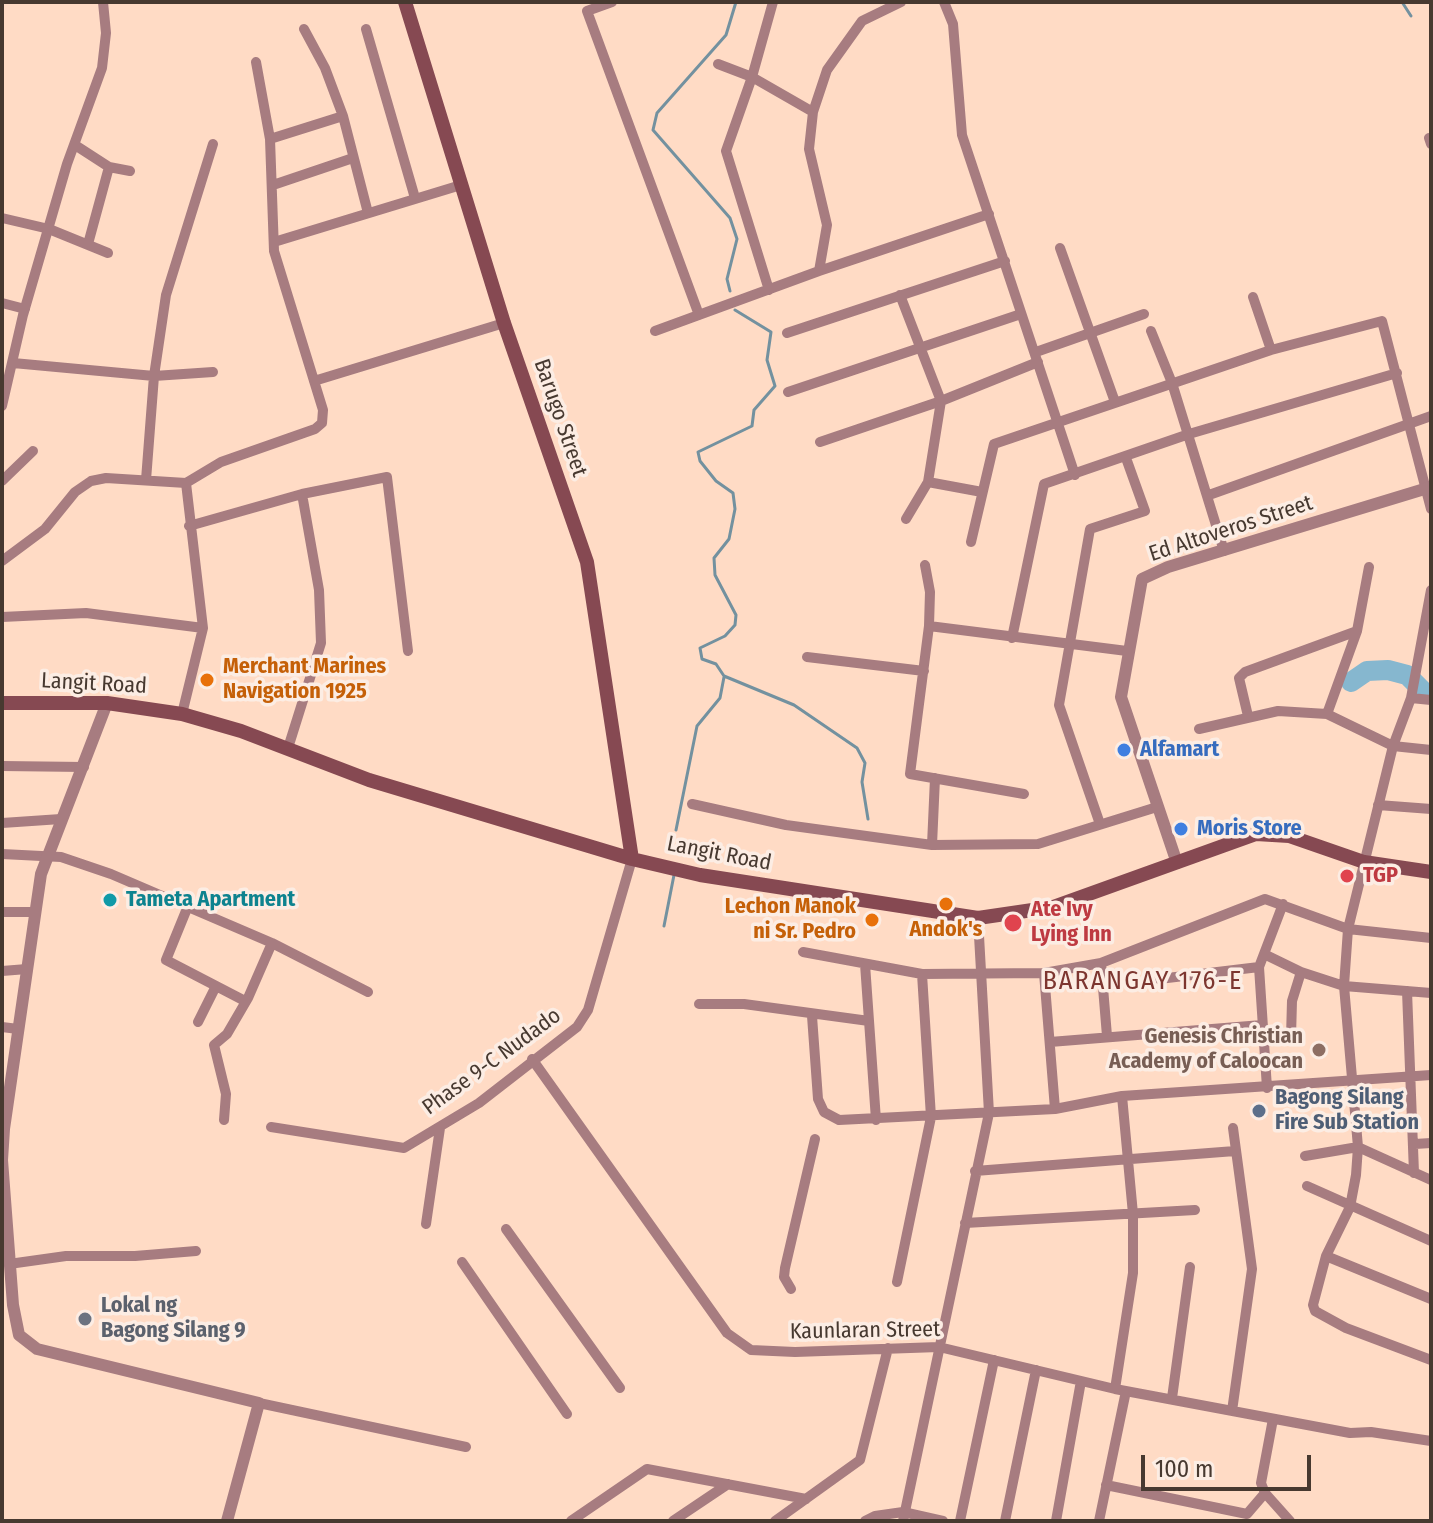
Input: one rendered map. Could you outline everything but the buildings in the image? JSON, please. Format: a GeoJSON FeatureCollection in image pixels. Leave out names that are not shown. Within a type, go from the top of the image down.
{"type":"FeatureCollection","features":[{"type":"Feature","properties":{"kind":"main road","name":"Barugo Street"},"geometry":{"type":"LineString","coordinates":[[405,2],[504,323],[587,562],[632,859]]}},
{"type":"Feature","properties":{"kind":"main road","name":"Langit Road"},"geometry":{"type":"LineString","coordinates":[[2,703],[107,703],[182,714],[288,748],[369,780],[632,859],[700,875],[978,918],[1053,907],[1246,837],[1272,832],[1364,862],[1431,872]]}},
{"type":"Feature","properties":{"kind":"street"},"geometry":{"type":"LineString","coordinates":[[2,406],[25,309],[106,50],[103,2]]}},
{"type":"Feature","properties":{"kind":"street"},"geometry":{"type":"LineString","coordinates":[[612,2],[587,11],[699,315]]}},
{"type":"Feature","properties":{"kind":"street"},"geometry":{"type":"LineString","coordinates":[[769,290],[726,151],[752,77],[773,2]]}},
{"type":"Feature","properties":{"kind":"street"},"geometry":{"type":"LineString","coordinates":[[819,271],[827,225],[809,149],[813,112],[827,70],[862,21],[901,2]]}},
{"type":"Feature","properties":{"kind":"street"},"geometry":{"type":"LineString","coordinates":[[944,2],[953,24],[962,135],[1075,475]]}},
{"type":"Feature","properties":{"kind":"street"},"geometry":{"type":"LineString","coordinates":[[304,29],[325,68],[343,116],[368,213]]}},
{"type":"Feature","properties":{"kind":"street"},"geometry":{"type":"LineString","coordinates":[[366,29],[415,198]]}},
{"type":"Feature","properties":{"kind":"street"},"geometry":{"type":"LineString","coordinates":[[2,561],[45,529],[85,484],[106,478],[186,483],[221,462],[318,426],[324,415],[274,242],[270,139],[256,62]]}},
{"type":"Feature","properties":{"kind":"street"},"geometry":{"type":"LineString","coordinates":[[718,64],[752,77],[813,112]]}},
{"type":"Feature","properties":{"kind":"street"},"geometry":{"type":"LineString","coordinates":[[270,139],[343,116]]}},
{"type":"Feature","properties":{"kind":"street"},"geometry":{"type":"LineString","coordinates":[[146,480],[154,376],[166,295],[213,144]]}},
{"type":"Feature","properties":{"kind":"street"},"geometry":{"type":"LineString","coordinates":[[75,145],[109,167],[130,171]]}},
{"type":"Feature","properties":{"kind":"street"},"geometry":{"type":"LineString","coordinates":[[273,185],[353,158]]}},
{"type":"Feature","properties":{"kind":"street"},"geometry":{"type":"LineString","coordinates":[[88,244],[109,167]]}},
{"type":"Feature","properties":{"kind":"street"},"geometry":{"type":"LineString","coordinates":[[274,242],[461,185]]}},
{"type":"Feature","properties":{"kind":"street"},"geometry":{"type":"LineString","coordinates":[[655,331],[819,271],[989,214]]}},
{"type":"Feature","properties":{"kind":"street"},"geometry":{"type":"LineString","coordinates":[[2,218],[49,229],[108,253]]}},
{"type":"Feature","properties":{"kind":"street"},"geometry":{"type":"LineString","coordinates":[[1060,248],[1115,402]]}},
{"type":"Feature","properties":{"kind":"street"},"geometry":{"type":"LineString","coordinates":[[787,333],[1005,261]]}},
{"type":"Feature","properties":{"kind":"street"},"geometry":{"type":"LineString","coordinates":[[900,295],[941,401],[928,482],[906,519]]}},
{"type":"Feature","properties":{"kind":"street"},"geometry":{"type":"LineString","coordinates":[[1253,297],[1271,350]]}},
{"type":"Feature","properties":{"kind":"street"},"geometry":{"type":"LineString","coordinates":[[2,303],[25,309]]}},
{"type":"Feature","properties":{"kind":"street"},"geometry":{"type":"LineString","coordinates":[[788,392],[1021,314]]}},
{"type":"Feature","properties":{"kind":"street"},"geometry":{"type":"LineString","coordinates":[[820,442],[941,401],[1091,332],[1144,314]]}},
{"type":"Feature","properties":{"kind":"street"},"geometry":{"type":"LineString","coordinates":[[971,542],[994,444],[1271,350],[1382,321],[1429,488],[1431,509]]}},
{"type":"Feature","properties":{"kind":"street"},"geometry":{"type":"LineString","coordinates":[[314,381],[504,323]]}},
{"type":"Feature","properties":{"kind":"street"},"geometry":{"type":"LineString","coordinates":[[1151,331],[1189,434],[1224,551]]}},
{"type":"Feature","properties":{"kind":"street"},"geometry":{"type":"LineString","coordinates":[[13,363],[154,376],[213,372]]}},
{"type":"Feature","properties":{"kind":"street"},"geometry":{"type":"LineString","coordinates":[[1012,638],[1044,484],[1189,434],[1397,373]]}},
{"type":"Feature","properties":{"kind":"street"},"geometry":{"type":"LineString","coordinates":[[1209,495],[1431,416]]}},
{"type":"Feature","properties":{"kind":"street"},"geometry":{"type":"LineString","coordinates":[[2,481],[33,451]]}},
{"type":"Feature","properties":{"kind":"street"},"geometry":{"type":"LineString","coordinates":[[1100,824],[1059,705],[1067,645],[1090,529],[1145,511],[1126,458]]}},
{"type":"Feature","properties":{"kind":"street"},"geometry":{"type":"LineString","coordinates":[[189,526],[302,494],[387,477],[408,651]]}},
{"type":"Feature","properties":{"kind":"street"},"geometry":{"type":"LineString","coordinates":[[928,482],[982,492]]}},
{"type":"Feature","properties":{"kind":"street"},"geometry":{"type":"LineString","coordinates":[[182,714],[203,628],[186,483]]}},
{"type":"Feature","properties":{"kind":"street","name":"Ed Altoveros Street"},"geometry":{"type":"LineString","coordinates":[[1177,863],[1121,697],[1142,579],[1168,567],[1429,488]]}},
{"type":"Feature","properties":{"kind":"street"},"geometry":{"type":"LineString","coordinates":[[288,748],[321,643],[319,590],[302,494]]}},
{"type":"Feature","properties":{"kind":"street"},"geometry":{"type":"LineString","coordinates":[[925,565],[930,592],[929,626],[910,774],[1024,794]]}},
{"type":"Feature","properties":{"kind":"street"},"geometry":{"type":"LineString","coordinates":[[1327,714],[1357,631],[1369,567]]}},
{"type":"Feature","properties":{"kind":"street"},"geometry":{"type":"LineString","coordinates":[[1431,590],[1411,698],[1393,746],[1348,929],[1344,986],[1358,1147],[1350,1207],[1326,1256],[1314,1298],[1315,1311],[1356,1332],[1431,1360]]}},
{"type":"Feature","properties":{"kind":"street"},"geometry":{"type":"LineString","coordinates":[[2,617],[86,613],[203,628]]}},
{"type":"Feature","properties":{"kind":"street"},"geometry":{"type":"LineString","coordinates":[[929,626],[1127,651]]}},
{"type":"Feature","properties":{"kind":"street"},"geometry":{"type":"LineString","coordinates":[[1248,716],[1239,678],[1245,672],[1357,631]]}},
{"type":"Feature","properties":{"kind":"street"},"geometry":{"type":"LineString","coordinates":[[807,657],[924,671]]}},
{"type":"Feature","properties":{"kind":"street"},"geometry":{"type":"LineString","coordinates":[[1411,698],[1431,700]]}},
{"type":"Feature","properties":{"kind":"street"},"geometry":{"type":"LineString","coordinates":[[107,703],[84,767],[46,855],[6,1091],[2,1160],[9,1264],[19,1335],[37,1349],[259,1403],[466,1447]]}},
{"type":"Feature","properties":{"kind":"street"},"geometry":{"type":"LineString","coordinates":[[1199,729],[1278,711],[1327,714],[1393,746],[1431,750]]}},
{"type":"Feature","properties":{"kind":"street"},"geometry":{"type":"LineString","coordinates":[[2,766],[84,767]]}},
{"type":"Feature","properties":{"kind":"street"},"geometry":{"type":"LineString","coordinates":[[932,845],[935,778]]}},
{"type":"Feature","properties":{"kind":"street"},"geometry":{"type":"LineString","coordinates":[[692,804],[786,825],[932,845],[1038,844],[1157,807]]}},
{"type":"Feature","properties":{"kind":"street"},"geometry":{"type":"LineString","coordinates":[[1378,805],[1431,809]]}},
{"type":"Feature","properties":{"kind":"street"},"geometry":{"type":"LineString","coordinates":[[2,823],[61,819]]}},
{"type":"Feature","properties":{"kind":"street"},"geometry":{"type":"LineString","coordinates":[[2,854],[46,855],[82,863],[272,943],[368,992]]}},
{"type":"Feature","properties":{"kind":"street","name":"Phase 9-C Nudado"},"geometry":{"type":"LineString","coordinates":[[271,1127],[404,1148],[440,1128],[577,1027],[588,1010],[632,859]]}},
{"type":"Feature","properties":{"kind":"street"},"geometry":{"type":"LineString","coordinates":[[803,952],[922,974],[982,976],[1044,973],[1101,963],[1265,899],[1348,929],[1431,938]]}},
{"type":"Feature","properties":{"kind":"street"},"geometry":{"type":"LineString","coordinates":[[1267,1088],[1259,967],[1283,904]]}},
{"type":"Feature","properties":{"kind":"street"},"geometry":{"type":"LineString","coordinates":[[188,906],[166,960],[245,1001]]}},
{"type":"Feature","properties":{"kind":"street"},"geometry":{"type":"LineString","coordinates":[[2,912],[35,912]]}},
{"type":"Feature","properties":{"kind":"street"},"geometry":{"type":"LineString","coordinates":[[903,1517],[989,1113],[978,918]]}},
{"type":"Feature","properties":{"kind":"street"},"geometry":{"type":"LineString","coordinates":[[224,1120],[226,1094],[214,1045],[227,1034],[272,943]]}},
{"type":"Feature","properties":{"kind":"street"},"geometry":{"type":"LineString","coordinates":[[1264,954],[1301,972],[1344,986],[1431,993]]}},
{"type":"Feature","properties":{"kind":"street"},"geometry":{"type":"LineString","coordinates":[[1101,963],[1107,1036]]}},
{"type":"Feature","properties":{"kind":"street"},"geometry":{"type":"LineString","coordinates":[[865,964],[876,1120]]}},
{"type":"Feature","properties":{"kind":"street"},"geometry":{"type":"LineString","coordinates":[[1159,979],[1259,967]]}},
{"type":"Feature","properties":{"kind":"street"},"geometry":{"type":"LineString","coordinates":[[2,971],[27,969]]}},
{"type":"Feature","properties":{"kind":"street"},"geometry":{"type":"LineString","coordinates":[[1291,1037],[1292,1001],[1301,972]]}},
{"type":"Feature","properties":{"kind":"street"},"geometry":{"type":"LineString","coordinates":[[1044,973],[1055,1109]]}},
{"type":"Feature","properties":{"kind":"street"},"geometry":{"type":"LineString","coordinates":[[897,1282],[931,1117],[922,974]]}},
{"type":"Feature","properties":{"kind":"street"},"geometry":{"type":"LineString","coordinates":[[198,1022],[216,986]]}},
{"type":"Feature","properties":{"kind":"street"},"geometry":{"type":"LineString","coordinates":[[1407,991],[1414,1173]]}},
{"type":"Feature","properties":{"kind":"street"},"geometry":{"type":"LineString","coordinates":[[699,1004],[744,1004],[812,1016],[869,1021]]}},
{"type":"Feature","properties":{"kind":"street"},"geometry":{"type":"LineString","coordinates":[[812,1016],[821,1109],[839,1120],[1055,1109],[1122,1096],[1431,1075]]}},
{"type":"Feature","properties":{"kind":"street"},"geometry":{"type":"LineString","coordinates":[[1050,1042],[1262,1025]]}},
{"type":"Feature","properties":{"kind":"street"},"geometry":{"type":"LineString","coordinates":[[2,1027],[18,1029]]}},
{"type":"Feature","properties":{"kind":"street","name":"Kaunlaran Street"},"geometry":{"type":"LineString","coordinates":[[532,1059],[737,1343],[766,1352],[939,1347],[1120,1390],[1350,1433],[1371,1432],[1431,1441]]}},
{"type":"Feature","properties":{"kind":"street"},"geometry":{"type":"LineString","coordinates":[[1099,1521],[1120,1390],[1133,1273],[1133,1214],[1122,1096]]}},
{"type":"Feature","properties":{"kind":"street"},"geometry":{"type":"LineString","coordinates":[[426,1224],[440,1128]]}},
{"type":"Feature","properties":{"kind":"street"},"geometry":{"type":"LineString","coordinates":[[1232,1411],[1252,1269],[1241,1208],[1233,1128]]}},
{"type":"Feature","properties":{"kind":"street"},"geometry":{"type":"LineString","coordinates":[[791,1289],[784,1277],[785,1268],[815,1139]]}},
{"type":"Feature","properties":{"kind":"street"},"geometry":{"type":"LineString","coordinates":[[1415,1144],[1431,1143]]}},
{"type":"Feature","properties":{"kind":"street"},"geometry":{"type":"LineString","coordinates":[[1305,1156],[1358,1147],[1431,1180]]}},
{"type":"Feature","properties":{"kind":"street"},"geometry":{"type":"LineString","coordinates":[[975,1171],[1235,1151]]}},
{"type":"Feature","properties":{"kind":"street"},"geometry":{"type":"LineString","coordinates":[[1307,1186],[1431,1241]]}},
{"type":"Feature","properties":{"kind":"street"},"geometry":{"type":"LineString","coordinates":[[965,1223],[1195,1210]]}},
{"type":"Feature","properties":{"kind":"street"},"geometry":{"type":"LineString","coordinates":[[506,1229],[620,1388]]}},
{"type":"Feature","properties":{"kind":"street"},"geometry":{"type":"LineString","coordinates":[[9,1264],[66,1256],[135,1256],[196,1251]]}},
{"type":"Feature","properties":{"kind":"street"},"geometry":{"type":"LineString","coordinates":[[1326,1256],[1431,1299]]}},
{"type":"Feature","properties":{"kind":"street"},"geometry":{"type":"LineString","coordinates":[[462,1262],[567,1414]]}},
{"type":"Feature","properties":{"kind":"street"},"geometry":{"type":"LineString","coordinates":[[1172,1398],[1190,1267]]}},
{"type":"Feature","properties":{"kind":"street"},"geometry":{"type":"LineString","coordinates":[[775,1521],[853,1466],[865,1452],[888,1348]]}},
{"type":"Feature","properties":{"kind":"street"},"geometry":{"type":"LineString","coordinates":[[960,1521],[994,1360]]}},
{"type":"Feature","properties":{"kind":"street"},"geometry":{"type":"LineString","coordinates":[[1005,1521],[1036,1370]]}},
{"type":"Feature","properties":{"kind":"street"},"geometry":{"type":"LineString","coordinates":[[1056,1521],[1081,1381]]}},
{"type":"Feature","properties":{"kind":"street"},"geometry":{"type":"LineString","coordinates":[[227,1521],[259,1403]]}},
{"type":"Feature","properties":{"kind":"street"},"geometry":{"type":"LineString","coordinates":[[1273,1419],[1262,1475],[1265,1493],[1290,1521]]}},
{"type":"Feature","properties":{"kind":"street"},"geometry":{"type":"LineString","coordinates":[[571,1521],[647,1469],[806,1499]]}},
{"type":"Feature","properties":{"kind":"street"},"geometry":{"type":"LineString","coordinates":[[673,1521],[728,1484]]}},
{"type":"Feature","properties":{"kind":"street"},"geometry":{"type":"LineString","coordinates":[[1106,1485],[1247,1514],[1265,1493]]}},
{"type":"Feature","properties":{"kind":"street"},"geometry":{"type":"LineString","coordinates":[[865,1521],[875,1516],[943,1521]]}},
{"type":"Feature","properties":{"kind":"waterway"},"geometry":{"type":"LineString","coordinates":[[730,291],[727,279],[737,239],[730,218],[653,130],[657,113],[726,35],[736,2]]}},
{"type":"Feature","properties":{"kind":"waterway"},"geometry":{"type":"LineString","coordinates":[[1402,2],[1411,16]]}},
{"type":"Feature","properties":{"kind":"waterway"},"geometry":{"type":"LineString","coordinates":[[735,310],[771,332],[767,360],[775,386],[754,410],[752,426],[698,452],[700,461],[716,481],[733,493],[735,509],[729,539],[714,558],[715,575],[736,615],[735,625],[725,636],[700,648],[702,659],[716,664],[724,676],[794,705],[857,748],[865,763],[862,782],[868,819]]}},
{"type":"Feature","properties":{"kind":"waterway"},"geometry":{"type":"LineString","coordinates":[[1351,682],[1367,671],[1388,670],[1407,675],[1425,693],[1431,693]]}},
{"type":"Feature","properties":{"kind":"waterway"},"geometry":{"type":"LineString","coordinates":[[676,830],[697,726],[720,698],[724,677]]}},
{"type":"Feature","properties":{"kind":"waterway"},"geometry":{"type":"LineString","coordinates":[[664,926],[674,875]]}},
{"type":"Feature","properties":{"kind":"place","name":"Merchant Marines Navigation 1925"},"geometry":{"type":"Point","coordinates":[207,680]}},
{"type":"Feature","properties":{"kind":"place","name":"Alfamart"},"geometry":{"type":"Point","coordinates":[1124,750]}},
{"type":"Feature","properties":{"kind":"place","name":"Moris Store"},"geometry":{"type":"Point","coordinates":[1181,829]}},
{"type":"Feature","properties":{"kind":"place","name":"TGP"},"geometry":{"type":"Point","coordinates":[1347,876]}},
{"type":"Feature","properties":{"kind":"place","name":"Tameta Apartment"},"geometry":{"type":"Point","coordinates":[110,900]}},
{"type":"Feature","properties":{"kind":"place","name":"Andok's"},"geometry":{"type":"Point","coordinates":[946,904]}},
{"type":"Feature","properties":{"kind":"place","name":"Lechon Manok ni Sr. Pedro"},"geometry":{"type":"Point","coordinates":[872,920]}},
{"type":"Feature","properties":{"kind":"place","name":"Ate Ivy Lying Inn"},"geometry":{"type":"Point","coordinates":[1013,923]}},
{"type":"Feature","properties":{"kind":"place","name":"Genesis Christian Academy of Caloocan"},"geometry":{"type":"Point","coordinates":[1319,1050]}},
{"type":"Feature","properties":{"kind":"place","name":"Bagong Silang Fire Sub Station"},"geometry":{"type":"Point","coordinates":[1259,1111]}},
{"type":"Feature","properties":{"kind":"place","name":"Lokal ng Bagong Silang 9"},"geometry":{"type":"Point","coordinates":[85,1319]}},
{"type":"Feature","properties":{"kind":"district","name":"BARANGAY 176-E"},"geometry":{"type":"Point","coordinates":[1143,982]}}]}
